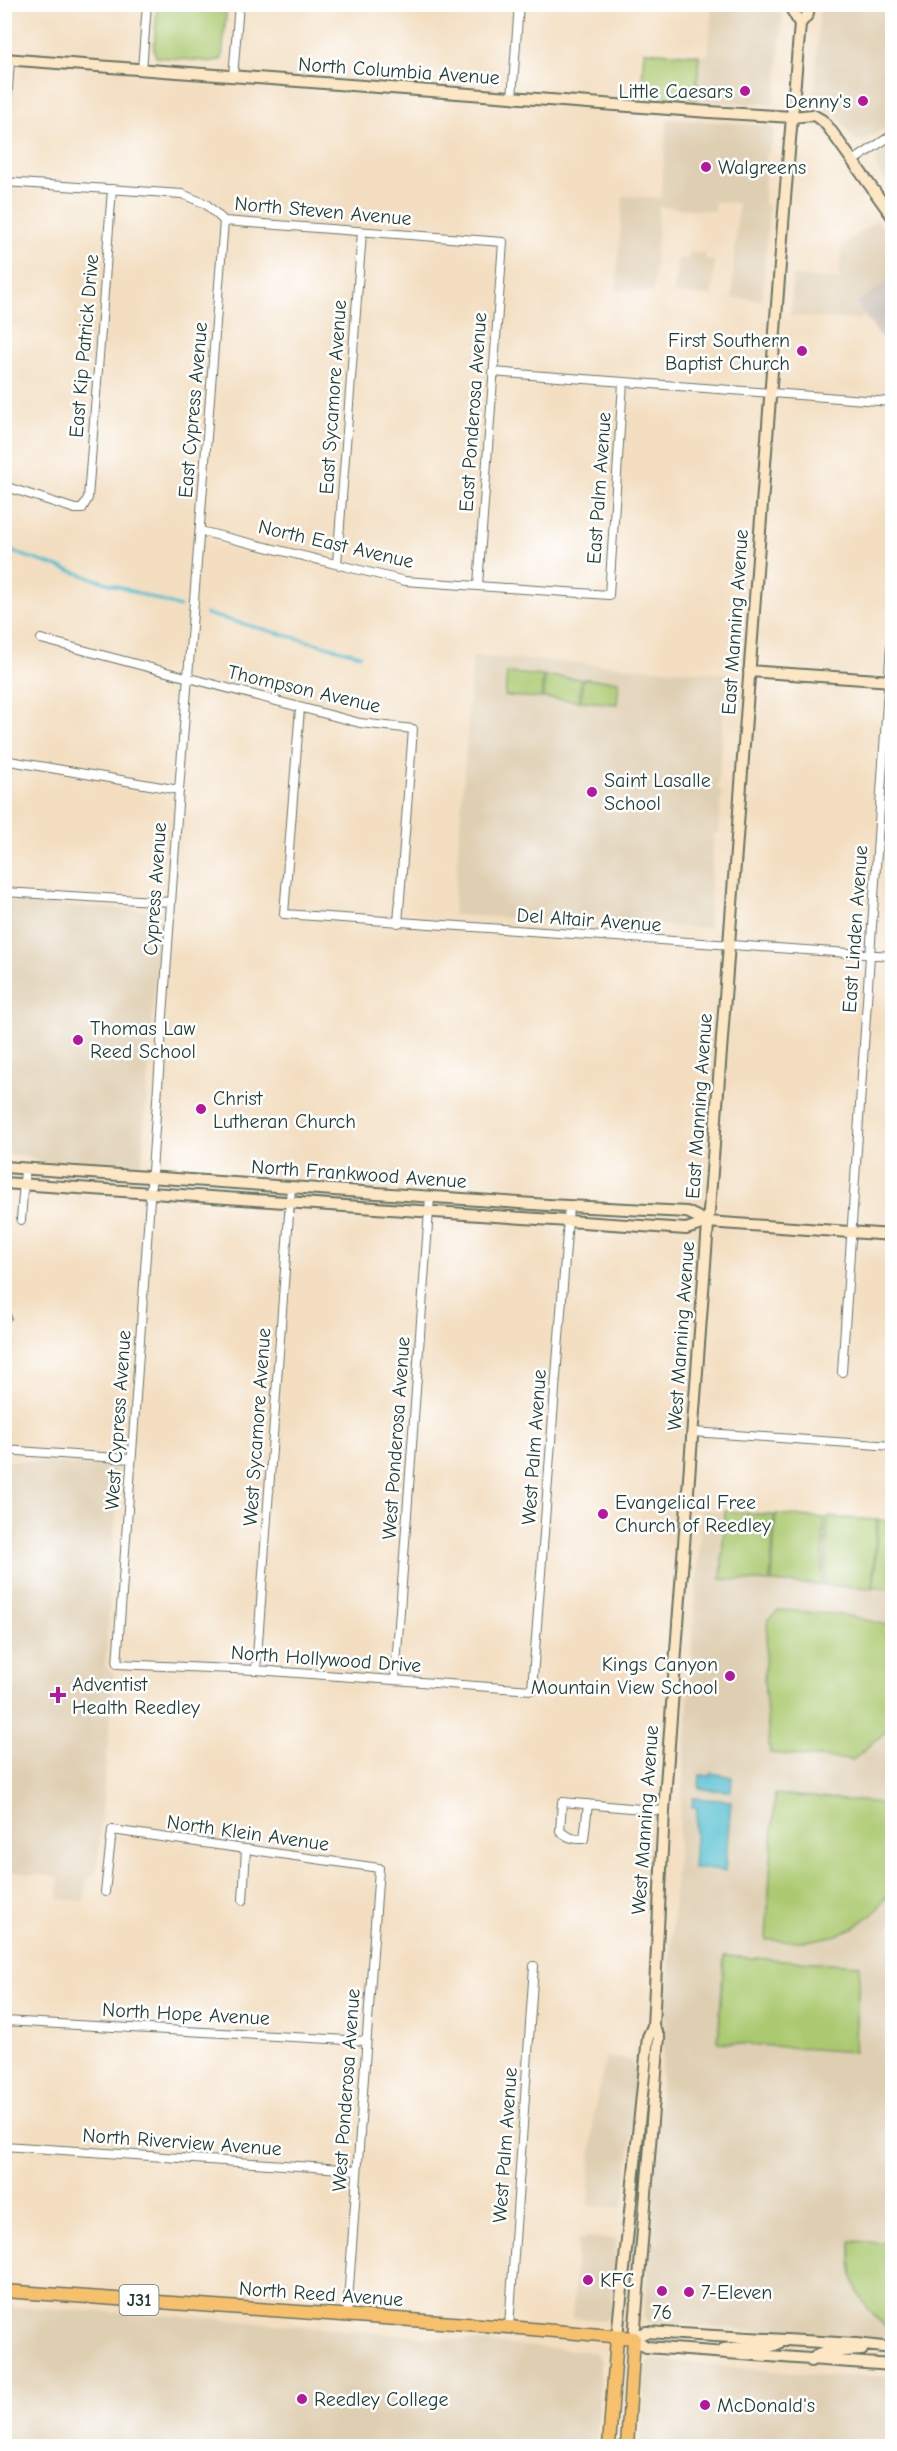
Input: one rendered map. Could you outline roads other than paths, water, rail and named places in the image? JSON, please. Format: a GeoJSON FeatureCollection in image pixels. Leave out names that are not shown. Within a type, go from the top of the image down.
{"type":"FeatureCollection","features":[{"type":"Feature","properties":{"kind":"main road","name":"North Reed Avenue"},"geometry":{"type":"LineString","coordinates":[[4,2291],[634,2338]]}},
{"type":"Feature","properties":{"kind":"main road","name":"West Manning Avenue"},"geometry":{"type":"LineString","coordinates":[[609,2446],[617,2337]]}},
{"type":"Feature","properties":{"kind":"main road","name":"West Manning Avenue"},"geometry":{"type":"LineString","coordinates":[[627,2446],[634,2338]]}},
{"type":"Feature","properties":{"kind":"street"},"geometry":{"type":"LineString","coordinates":[[142,70],[147,4]]}},
{"type":"Feature","properties":{"kind":"street"},"geometry":{"type":"LineString","coordinates":[[233,77],[239,4]]}},
{"type":"Feature","properties":{"kind":"street"},"geometry":{"type":"LineString","coordinates":[[512,98],[519,4]]}},
{"type":"Feature","properties":{"kind":"street","name":"East Manning Avenue"},"geometry":{"type":"LineString","coordinates":[[792,4],[792,10],[800,24]]}},
{"type":"Feature","properties":{"kind":"street","name":"East Manning Avenue"},"geometry":{"type":"LineString","coordinates":[[708,1222],[792,117],[800,24],[808,14],[808,4]]}},
{"type":"Feature","properties":{"kind":"street"},"geometry":{"type":"LineString","coordinates":[[4,147],[7,59]]}},
{"type":"Feature","properties":{"kind":"street","name":"North Columbia Avenue"},"geometry":{"type":"LineString","coordinates":[[7,59],[512,98],[792,117],[813,115],[822,120],[892,216]]}},
{"type":"Feature","properties":{"kind":"street"},"geometry":{"type":"LineString","coordinates":[[853,161],[892,135]]}},
{"type":"Feature","properties":{"kind":"street","name":"North Steven Avenue"},"geometry":{"type":"LineString","coordinates":[[4,182],[182,194],[206,204],[224,221],[503,242]]}},
{"type":"Feature","properties":{"kind":"street","name":"East Kip Patrick Drive"},"geometry":{"type":"LineString","coordinates":[[4,486],[75,509],[82,509],[86,505],[112,189]]}},
{"type":"Feature","properties":{"kind":"street","name":"East Cypress Avenue"},"geometry":{"type":"LineString","coordinates":[[194,603],[224,221]]}},
{"type":"Feature","properties":{"kind":"street","name":"East Sycamore Avenue"},"geometry":{"type":"LineString","coordinates":[[337,564],[362,232]]}},
{"type":"Feature","properties":{"kind":"street","name":"East Ponderosa Avenue"},"geometry":{"type":"LineString","coordinates":[[478,585],[503,242]]}},
{"type":"Feature","properties":{"kind":"street"},"geometry":{"type":"LineString","coordinates":[[492,372],[892,402]]}},
{"type":"Feature","properties":{"kind":"street","name":"East Palm Avenue"},"geometry":{"type":"LineString","coordinates":[[609,595],[623,383]]}},
{"type":"Feature","properties":{"kind":"street","name":"North East Avenue"},"geometry":{"type":"LineString","coordinates":[[200,531],[405,581],[609,595]]}},
{"type":"Feature","properties":{"kind":"street","name":"Cypress Avenue"},"geometry":{"type":"LineString","coordinates":[[151,1178],[194,603]]}},
{"type":"Feature","properties":{"kind":"street","name":"East Linden Avenue"},"geometry":{"type":"LineString","coordinates":[[842,1372],[850,1232],[891,681],[892,629]]}},
{"type":"Feature","properties":{"kind":"street","name":"Thompson Avenue"},"geometry":{"type":"LineString","coordinates":[[41,639],[360,723],[413,729],[398,923]]}},
{"type":"Feature","properties":{"kind":"street"},"geometry":{"type":"LineString","coordinates":[[749,671],[891,681]]}},
{"type":"Feature","properties":{"kind":"street","name":"Del Altair Avenue"},"geometry":{"type":"LineString","coordinates":[[300,708],[284,914],[892,956]]}},
{"type":"Feature","properties":{"kind":"street"},"geometry":{"type":"LineString","coordinates":[[4,760],[179,790]]}},
{"type":"Feature","properties":{"kind":"street"},"geometry":{"type":"LineString","coordinates":[[4,892],[171,902]]}},
{"type":"Feature","properties":{"kind":"street","name":"North Frankwood Avenue"},"geometry":{"type":"LineString","coordinates":[[4,1167],[569,1207],[687,1212],[708,1222],[892,1235]]}},
{"type":"Feature","properties":{"kind":"street"},"geometry":{"type":"LineString","coordinates":[[21,1220],[25,1169]]}},
{"type":"Feature","properties":{"kind":"street","name":"West Cypress Avenue"},"geometry":{"type":"LineString","coordinates":[[117,1664],[151,1178]]}},
{"type":"Feature","properties":{"kind":"street","name":"North Frankwood Avenue"},"geometry":{"type":"LineString","coordinates":[[4,1184],[686,1229],[708,1222]]}},
{"type":"Feature","properties":{"kind":"street","name":"West Sycamore Avenue"},"geometry":{"type":"LineString","coordinates":[[256,1670],[291,1187]]}},
{"type":"Feature","properties":{"kind":"street","name":"West Ponderosa Avenue"},"geometry":{"type":"LineString","coordinates":[[395,1680],[430,1197]]}},
{"type":"Feature","properties":{"kind":"street","name":"West Palm Avenue"},"geometry":{"type":"LineString","coordinates":[[532,1690],[569,1207]]}},
{"type":"Feature","properties":{"kind":"street","name":"West Manning Avenue"},"geometry":{"type":"LineString","coordinates":[[617,2337],[648,2037],[653,2026],[664,1811],[708,1222]]}},
{"type":"Feature","properties":{"kind":"street"},"geometry":{"type":"LineString","coordinates":[[693,1432],[892,1446]]}},
{"type":"Feature","properties":{"kind":"street"},"geometry":{"type":"LineString","coordinates":[[4,1450],[131,1459]]}},
{"type":"Feature","properties":{"kind":"street","name":"North Hollywood Drive"},"geometry":{"type":"LineString","coordinates":[[117,1664],[256,1670],[532,1690]]}},
{"type":"Feature","properties":{"kind":"street"},"geometry":{"type":"LineString","coordinates":[[588,1804],[584,1839],[570,1839],[565,1836],[560,1831],[562,1802],[588,1804],[664,1811]]}},
{"type":"Feature","properties":{"kind":"street","name":"North Klein Avenue"},"geometry":{"type":"LineString","coordinates":[[105,1892],[112,1830],[379,1868]]}},
{"type":"Feature","properties":{"kind":"street"},"geometry":{"type":"LineString","coordinates":[[243,1900],[246,1849]]}},
{"type":"Feature","properties":{"kind":"street","name":"West Ponderosa Avenue"},"geometry":{"type":"LineString","coordinates":[[347,2315],[379,1868]]}},
{"type":"Feature","properties":{"kind":"street","name":"West Palm Avenue"},"geometry":{"type":"LineString","coordinates":[[509,2327],[534,1966]]}},
{"type":"Feature","properties":{"kind":"street","name":"North Hope Avenue"},"geometry":{"type":"LineString","coordinates":[[4,2020],[366,2041]]}},
{"type":"Feature","properties":{"kind":"street","name":"West Manning Avenue"},"geometry":{"type":"LineString","coordinates":[[634,2338],[658,2037],[653,2026]]}},
{"type":"Feature","properties":{"kind":"street","name":"North Riverview Avenue"},"geometry":{"type":"LineString","coordinates":[[4,2146],[356,2170]]}},
{"type":"Feature","properties":{"kind":"street","name":"North Reed Avenue"},"geometry":{"type":"LineString","coordinates":[[892,2349],[856,2344],[646,2332],[634,2338],[646,2347],[892,2366]]}},
{"type":"Feature","properties":{"kind":"street"},"geometry":{"type":"LineString","coordinates":[[709,2351],[742,2346],[771,2347],[782,2341]]}},
{"type":"Feature","properties":{"kind":"street"},"geometry":{"type":"LineString","coordinates":[[811,2361],[824,2352],[877,2347]]}},
{"type":"Feature","properties":{"kind":"water"},"geometry":{"type":"Polygon","coordinates":[[[712,1773],[732,1777],[731,1791],[699,1789],[700,1775],[711,1776],[712,1773]]]}},
{"type":"Feature","properties":{"kind":"water"},"geometry":{"type":"Polygon","coordinates":[[[693,1798],[731,1801],[725,1871],[693,1868],[697,1808],[692,1807],[693,1798]]]}},
{"type":"Feature","properties":{"kind":"waterway"},"geometry":{"type":"LineString","coordinates":[[4,549],[180,607]]}},
{"type":"Feature","properties":{"kind":"waterway"},"geometry":{"type":"LineString","coordinates":[[206,614],[360,655]]}},
{"type":"Feature","properties":{"kind":"place","name":"Little Caesars"},"geometry":{"type":"Point","coordinates":[745,91]}},
{"type":"Feature","properties":{"kind":"place","name":"Denny's"},"geometry":{"type":"Point","coordinates":[863,101]}},
{"type":"Feature","properties":{"kind":"place","name":"Walgreens"},"geometry":{"type":"Point","coordinates":[706,167]}},
{"type":"Feature","properties":{"kind":"place","name":"First Southern Baptist Church"},"geometry":{"type":"Point","coordinates":[802,351]}},
{"type":"Feature","properties":{"kind":"place","name":"Saint Lasalle School"},"geometry":{"type":"Point","coordinates":[592,792]}},
{"type":"Feature","properties":{"kind":"place","name":"Thomas Law Reed School"},"geometry":{"type":"Point","coordinates":[78,1040]}},
{"type":"Feature","properties":{"kind":"place","name":"Christ Lutheran Church"},"geometry":{"type":"Point","coordinates":[201,1109]}},
{"type":"Feature","properties":{"kind":"place","name":"Evangelical Free Church of Reedley"},"geometry":{"type":"Point","coordinates":[603,1514]}},
{"type":"Feature","properties":{"kind":"place","name":"Kings Canyon Mountain View School"},"geometry":{"type":"Point","coordinates":[730,1676]}},
{"type":"Feature","properties":{"kind":"place","name":"Adventist Health Reedley"},"geometry":{"type":"Point","coordinates":[58,1695]}},
{"type":"Feature","properties":{"kind":"place","name":"KFC"},"geometry":{"type":"Point","coordinates":[588,2280]}},
{"type":"Feature","properties":{"kind":"place","name":"76"},"geometry":{"type":"Point","coordinates":[662,2291]}},
{"type":"Feature","properties":{"kind":"place","name":"7-Eleven"},"geometry":{"type":"Point","coordinates":[689,2292]}},
{"type":"Feature","properties":{"kind":"place","name":"Reedley College"},"geometry":{"type":"Point","coordinates":[302,2399]}},
{"type":"Feature","properties":{"kind":"place","name":"McDonald's"},"geometry":{"type":"Point","coordinates":[705,2405]}}]}
